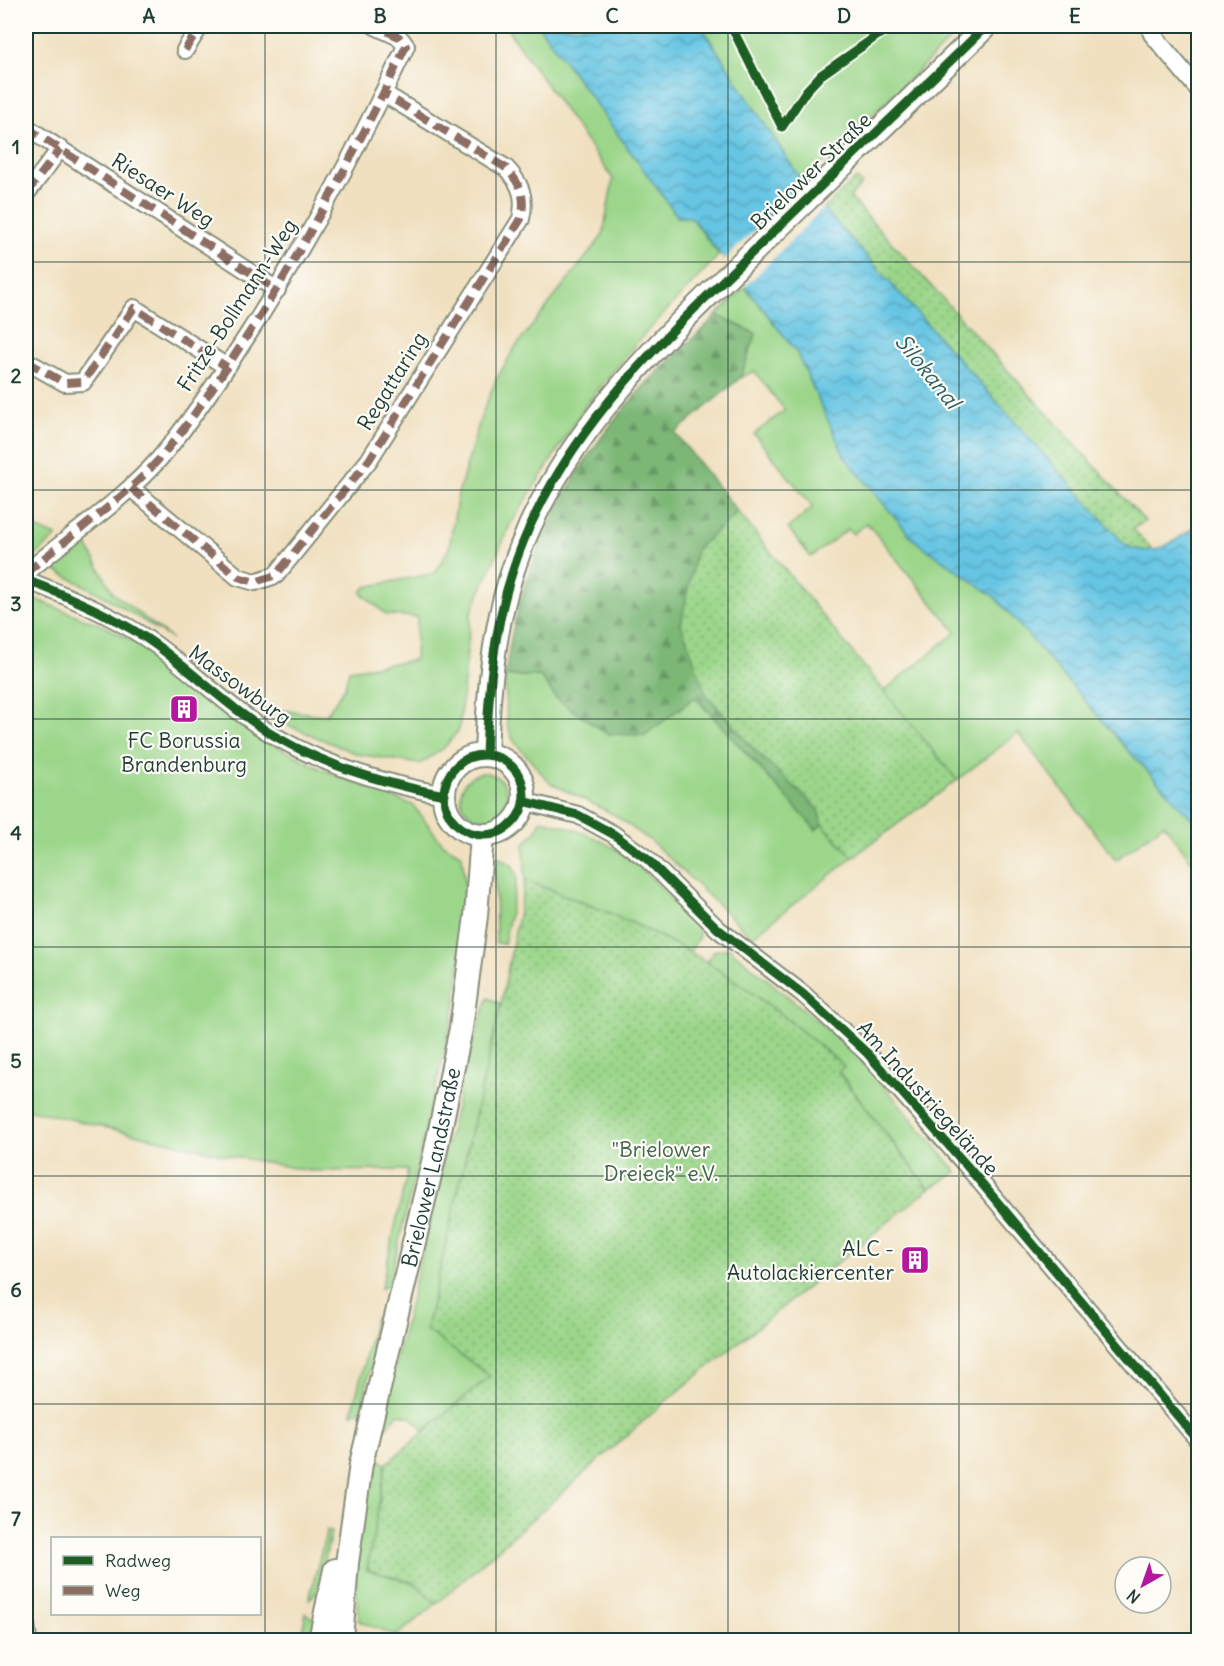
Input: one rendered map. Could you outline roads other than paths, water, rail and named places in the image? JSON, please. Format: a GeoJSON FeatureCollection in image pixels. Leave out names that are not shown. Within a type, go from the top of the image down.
{"type":"FeatureCollection","features":[{"type":"Feature","properties":{"kind":"main road","name":"Brielower Straße"},"geometry":{"type":"LineString","coordinates":[[486,755],[489,695],[498,620],[530,526],[575,446],[600,410],[661,342],[986,26]]}},
{"type":"Feature","properties":{"kind":"main road"},"geometry":{"type":"LineString","coordinates":[[486,755],[506,762],[514,770],[523,789],[523,801],[513,822],[493,834],[482,835],[466,831],[451,818],[447,810],[445,786],[455,766],[464,760],[486,755]]}},
{"type":"Feature","properties":{"kind":"main road","name":"Brielower Landstraße"},"geometry":{"type":"LineString","coordinates":[[341,1641],[354,1496],[435,1154],[460,1028],[476,916],[482,835]]}},
{"type":"Feature","properties":{"kind":"main road","name":"Brielower Landstraße"},"geometry":{"type":"LineString","coordinates":[[320,1641],[346,1516],[354,1496]]}},
{"type":"Feature","properties":{"kind":"street"},"geometry":{"type":"LineString","coordinates":[[185,50],[200,26]]}},
{"type":"Feature","properties":{"kind":"street","name":"Fritze-Bollmann-Weg"},"geometry":{"type":"LineString","coordinates":[[26,573],[131,488],[160,458],[227,366],[277,290],[320,218],[406,46],[399,37],[375,26]]}},
{"type":"Feature","properties":{"kind":"street"},"geometry":{"type":"LineString","coordinates":[[1149,26],[1152,34],[1198,89]]}},
{"type":"Feature","properties":{"kind":"street","name":"Regattaring"},"geometry":{"type":"LineString","coordinates":[[131,488],[238,577],[255,582],[276,575],[369,460],[521,219],[524,206],[519,182],[506,168],[383,93]]}},
{"type":"Feature","properties":{"kind":"street","name":"Riesaer Weg"},"geometry":{"type":"LineString","coordinates":[[26,127],[277,290]]}},
{"type":"Feature","properties":{"kind":"street"},"geometry":{"type":"LineString","coordinates":[[26,194],[60,149]]}},
{"type":"Feature","properties":{"kind":"street"},"geometry":{"type":"LineString","coordinates":[[26,361],[65,383],[83,382],[134,308],[227,366]]}},
{"type":"Feature","properties":{"kind":"street","name":"Massowburg"},"geometry":{"type":"LineString","coordinates":[[26,580],[68,596],[154,644],[272,734],[322,760],[405,788],[445,795]]}},
{"type":"Feature","properties":{"kind":"street","name":"Am Industriegelände"},"geometry":{"type":"LineString","coordinates":[[523,801],[578,816],[613,834],[647,860],[718,929],[803,994],[867,1053],[975,1174],[1198,1440]]}},
{"type":"Feature","properties":{"kind":"street"},"geometry":{"type":"LineString","coordinates":[[26,1624],[28,1641]]}},
{"type":"Feature","properties":{"kind":"water","name":"Silokanal"},"geometry":{"type":"Polygon","coordinates":[[[539,26],[701,26],[799,177],[824,209],[1125,545],[1146,551],[1155,550],[1171,543],[1198,525],[1198,825],[1125,747],[995,597],[914,540],[845,457],[796,351],[691,217],[678,217],[539,26]]]}},
{"type":"Feature","properties":{"kind":"place","name":"FC Borussia Brandenburg"},"geometry":{"type":"Point","coordinates":[184,709]}},
{"type":"Feature","properties":{"kind":"place","name":"ALC - Autolackiercenter"},"geometry":{"type":"Point","coordinates":[915,1260]}},
{"type":"Feature","properties":{"kind":"park label","name":"\"Brielower Dreieck\" e.V."},"geometry":{"type":"Point","coordinates":[661,1161]}}]}
